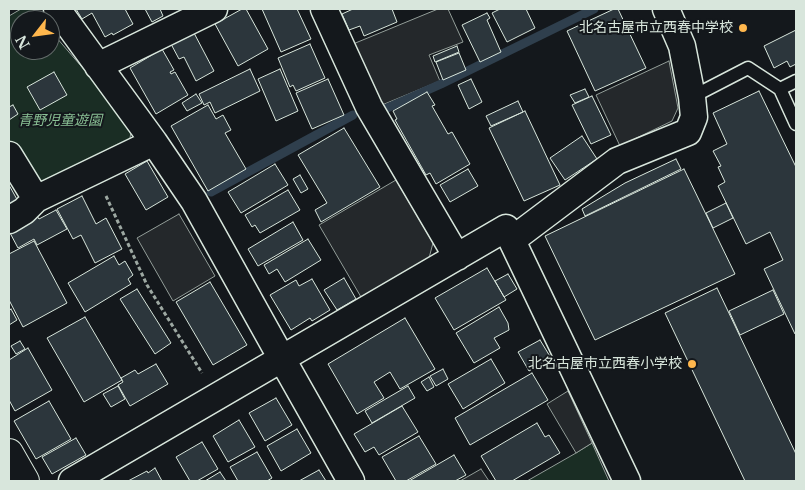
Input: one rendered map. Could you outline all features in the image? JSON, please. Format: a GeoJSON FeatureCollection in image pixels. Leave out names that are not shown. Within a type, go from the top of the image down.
{"type":"FeatureCollection","features":[{"type":"Feature","properties":{"kind":"street"},"geometry":{"type":"LineString","coordinates":[[57,9],[154,142],[194,201],[351,481]]}},
{"type":"Feature","properties":{"kind":"street"},"geometry":{"type":"LineString","coordinates":[[98,66],[214,9]]}},
{"type":"Feature","properties":{"kind":"street"},"geometry":{"type":"LineString","coordinates":[[324,9],[369,107],[457,257]]}},
{"type":"Feature","properties":{"kind":"street"},"geometry":{"type":"LineString","coordinates":[[512,240],[617,162],[688,132],[694,117],[692,96],[682,46],[666,9]]}},
{"type":"Feature","properties":{"kind":"street"},"geometry":{"type":"LineString","coordinates":[[9,220],[36,199],[154,142]]}},
{"type":"Feature","properties":{"kind":"street"},"geometry":{"type":"LineString","coordinates":[[9,155],[36,199]]}},
{"type":"Feature","properties":{"kind":"street"},"geometry":{"type":"LineString","coordinates":[[72,481],[506,228],[627,481]]}},
{"type":"Feature","properties":{"kind":"street"},"geometry":{"type":"LineString","coordinates":[[9,453],[25,481]]}},
{"type":"Feature","properties":{"kind":"lane"},"geometry":{"type":"LineString","coordinates":[[692,96],[748,68],[780,89],[796,124]]}},
{"type":"Feature","properties":{"kind":"lane"},"geometry":{"type":"LineString","coordinates":[[780,89],[796,81]]}},
{"type":"Feature","properties":{"kind":"path"},"geometry":{"type":"LineString","coordinates":[[94,171],[147,286],[217,396]]}},
{"type":"Feature","properties":{"kind":"green space","name":"青野児童遊園"},"geometry":{"type":"Polygon","coordinates":[[[9,16],[10,60],[60,60],[60,42],[99,87],[131,132],[129,144],[46,185],[34,182],[9,140],[9,16]]]}},
{"type":"Feature","properties":{"kind":"green space"},"geometry":{"type":"Polygon","coordinates":[[[592,443],[609,481],[527,481],[576,453],[592,443]]]}},
{"type":"Feature","properties":{"kind":"shaded area"},"geometry":{"type":"Polygon","coordinates":[[[438,9],[448,9],[463,42],[429,55],[440,81],[382,105],[353,44],[438,9]]]}},
{"type":"Feature","properties":{"kind":"shaded area"},"geometry":{"type":"Polygon","coordinates":[[[669,61],[678,108],[672,121],[620,146],[596,95],[669,61]]]}},
{"type":"Feature","properties":{"kind":"shaded area"},"geometry":{"type":"Polygon","coordinates":[[[396,180],[433,243],[429,258],[361,297],[319,225],[396,180]]]}},
{"type":"Feature","properties":{"kind":"shaded area"},"geometry":{"type":"Polygon","coordinates":[[[179,214],[215,276],[173,301],[137,238],[179,214]]]}},
{"type":"Feature","properties":{"kind":"shaded area"},"geometry":{"type":"Polygon","coordinates":[[[568,391],[592,443],[576,453],[547,404],[568,391]]]}},
{"type":"Feature","properties":{"kind":"shaded area"},"geometry":{"type":"Polygon","coordinates":[[[481,469],[489,481],[460,481],[481,469]]]}},
{"type":"Feature","properties":{"kind":"building"},"geometry":{"type":"Polygon","coordinates":[[[76,9],[125,9],[133,24],[113,35],[112,33],[105,37],[92,13],[82,19],[76,9]]]}},
{"type":"Feature","properties":{"kind":"building"},"geometry":{"type":"Polygon","coordinates":[[[145,9],[160,9],[163,16],[152,22],[145,9]]]}},
{"type":"Feature","properties":{"kind":"building"},"geometry":{"type":"Polygon","coordinates":[[[242,9],[246,9],[268,49],[238,66],[215,24],[242,9]]]}},
{"type":"Feature","properties":{"kind":"building"},"geometry":{"type":"Polygon","coordinates":[[[262,9],[297,9],[311,39],[281,52],[262,9]]]}},
{"type":"Feature","properties":{"kind":"building"},"geometry":{"type":"Polygon","coordinates":[[[353,9],[392,9],[397,22],[364,36],[360,26],[349,30],[342,14],[353,9]]]}},
{"type":"Feature","properties":{"kind":"building"},"geometry":{"type":"Polygon","coordinates":[[[500,9],[526,9],[535,28],[507,42],[492,13],[500,9]]]}},
{"type":"Feature","properties":{"kind":"building"},"geometry":{"type":"Polygon","coordinates":[[[614,9],[618,9],[646,68],[595,91],[567,31],[614,9]]]}},
{"type":"Feature","properties":{"kind":"building"},"geometry":{"type":"Polygon","coordinates":[[[487,13],[490,18],[487,20],[501,52],[480,62],[462,25],[487,13]]]}},
{"type":"Feature","properties":{"kind":"building"},"geometry":{"type":"Polygon","coordinates":[[[796,30],[796,64],[790,67],[787,61],[774,68],[764,46],[796,30]]]}},
{"type":"Feature","properties":{"kind":"building"},"geometry":{"type":"Polygon","coordinates":[[[194,33],[214,71],[196,81],[184,57],[179,59],[171,44],[194,33]]]}},
{"type":"Feature","properties":{"kind":"building"},"geometry":{"type":"Polygon","coordinates":[[[310,44],[325,78],[296,91],[293,85],[290,87],[278,58],[310,44]]]}},
{"type":"Feature","properties":{"kind":"building"},"geometry":{"type":"Polygon","coordinates":[[[457,46],[459,52],[435,62],[433,56],[457,46]]]}},
{"type":"Feature","properties":{"kind":"building"},"geometry":{"type":"Polygon","coordinates":[[[162,49],[174,70],[170,72],[171,74],[175,72],[188,95],[156,114],[130,68],[162,49]]]}},
{"type":"Feature","properties":{"kind":"building"},"geometry":{"type":"Polygon","coordinates":[[[459,53],[466,70],[443,80],[436,62],[459,53]]]}},
{"type":"Feature","properties":{"kind":"building"},"geometry":{"type":"Polygon","coordinates":[[[250,69],[260,91],[215,113],[210,102],[204,105],[199,94],[250,69]]]}},
{"type":"Feature","properties":{"kind":"building"},"geometry":{"type":"Polygon","coordinates":[[[280,69],[298,111],[276,121],[258,79],[280,69]]]}},
{"type":"Feature","properties":{"kind":"building"},"geometry":{"type":"Polygon","coordinates":[[[54,72],[67,95],[40,110],[27,87],[54,72]]]}},
{"type":"Feature","properties":{"kind":"building"},"geometry":{"type":"Polygon","coordinates":[[[328,79],[344,115],[312,129],[296,93],[328,79]]]}},
{"type":"Feature","properties":{"kind":"building"},"geometry":{"type":"Polygon","coordinates":[[[471,79],[482,102],[469,109],[458,85],[471,79]]]}},
{"type":"Feature","properties":{"kind":"building"},"geometry":{"type":"Polygon","coordinates":[[[585,89],[589,97],[575,103],[570,95],[585,89]]]}},
{"type":"Feature","properties":{"kind":"building"},"geometry":{"type":"Polygon","coordinates":[[[759,91],[796,167],[795,334],[764,269],[783,260],[770,232],[746,244],[718,186],[725,182],[718,167],[721,166],[713,151],[727,144],[713,113],[759,91]]]}},
{"type":"Feature","properties":{"kind":"building"},"geometry":{"type":"Polygon","coordinates":[[[427,92],[435,105],[432,106],[448,134],[452,132],[470,164],[436,184],[430,173],[426,175],[395,120],[397,119],[393,111],[427,92]]]}},
{"type":"Feature","properties":{"kind":"building"},"geometry":{"type":"Polygon","coordinates":[[[196,94],[202,103],[187,111],[182,103],[196,94]]]}},
{"type":"Feature","properties":{"kind":"building"},"geometry":{"type":"Polygon","coordinates":[[[592,96],[611,135],[591,144],[572,105],[592,96]]]}},
{"type":"Feature","properties":{"kind":"building"},"geometry":{"type":"Polygon","coordinates":[[[518,101],[523,112],[491,126],[486,116],[518,101]]]}},
{"type":"Feature","properties":{"kind":"building"},"geometry":{"type":"Polygon","coordinates":[[[13,105],[18,114],[9,120],[9,107],[13,105]]]}},
{"type":"Feature","properties":{"kind":"building"},"geometry":{"type":"Polygon","coordinates":[[[208,105],[216,119],[223,115],[231,130],[225,133],[246,169],[208,191],[171,126],[208,105]]]}},
{"type":"Feature","properties":{"kind":"building"},"geometry":{"type":"Polygon","coordinates":[[[525,111],[560,185],[524,201],[489,128],[525,111]]]}},
{"type":"Feature","properties":{"kind":"building"},"geometry":{"type":"Polygon","coordinates":[[[344,128],[380,187],[321,222],[315,210],[327,203],[298,155],[344,128]]]}},
{"type":"Feature","properties":{"kind":"building"},"geometry":{"type":"Polygon","coordinates":[[[582,136],[597,159],[565,180],[550,158],[582,136]]]}},
{"type":"Feature","properties":{"kind":"building"},"geometry":{"type":"Polygon","coordinates":[[[676,159],[681,169],[585,216],[582,209],[625,183],[676,159]]]}},
{"type":"Feature","properties":{"kind":"building"},"geometry":{"type":"Polygon","coordinates":[[[147,161],[168,197],[146,210],[125,174],[147,161]]]}},
{"type":"Feature","properties":{"kind":"building"},"geometry":{"type":"Polygon","coordinates":[[[275,164],[288,185],[241,213],[228,192],[275,164]]]}},
{"type":"Feature","properties":{"kind":"building"},"geometry":{"type":"Polygon","coordinates":[[[468,169],[478,186],[450,202],[440,185],[468,169]]]}},
{"type":"Feature","properties":{"kind":"building"},"geometry":{"type":"Polygon","coordinates":[[[684,169],[735,274],[595,340],[545,236],[684,169]]]}},
{"type":"Feature","properties":{"kind":"building"},"geometry":{"type":"Polygon","coordinates":[[[300,175],[308,189],[301,193],[293,179],[300,175]]]}},
{"type":"Feature","properties":{"kind":"building"},"geometry":{"type":"Polygon","coordinates":[[[9,185],[19,203],[9,209],[9,185]]]}},
{"type":"Feature","properties":{"kind":"building"},"geometry":{"type":"Polygon","coordinates":[[[288,190],[300,210],[260,233],[255,225],[252,227],[245,215],[288,190]]]}},
{"type":"Feature","properties":{"kind":"building"},"geometry":{"type":"Polygon","coordinates":[[[82,196],[96,224],[106,218],[122,249],[95,263],[81,235],[73,239],[57,209],[82,196]]]}},
{"type":"Feature","properties":{"kind":"building"},"geometry":{"type":"Polygon","coordinates":[[[726,203],[733,218],[713,228],[706,213],[726,203]]]}},
{"type":"Feature","properties":{"kind":"building"},"geometry":{"type":"Polygon","coordinates":[[[56,210],[67,229],[37,245],[34,239],[18,248],[9,231],[37,216],[39,219],[56,210]]]}},
{"type":"Feature","properties":{"kind":"building"},"geometry":{"type":"Polygon","coordinates":[[[293,222],[303,240],[258,266],[248,249],[293,222]]]}},
{"type":"Feature","properties":{"kind":"building"},"geometry":{"type":"Polygon","coordinates":[[[308,239],[321,260],[285,282],[277,269],[269,274],[264,265],[308,239]]]}},
{"type":"Feature","properties":{"kind":"building"},"geometry":{"type":"Polygon","coordinates":[[[34,241],[67,303],[23,327],[9,300],[9,254],[34,241]]]}},
{"type":"Feature","properties":{"kind":"building"},"geometry":{"type":"Polygon","coordinates":[[[114,256],[119,265],[125,261],[133,275],[128,279],[131,284],[85,312],[68,283],[114,256]]]}},
{"type":"Feature","properties":{"kind":"building"},"geometry":{"type":"Polygon","coordinates":[[[487,268],[506,300],[454,330],[435,298],[487,268]]]}},
{"type":"Feature","properties":{"kind":"building"},"geometry":{"type":"Polygon","coordinates":[[[508,274],[517,289],[504,297],[495,281],[508,274]]]}},
{"type":"Feature","properties":{"kind":"building"},"geometry":{"type":"Polygon","coordinates":[[[344,278],[356,299],[337,310],[324,290],[344,278]]]}},
{"type":"Feature","properties":{"kind":"building"},"geometry":{"type":"Polygon","coordinates":[[[312,279],[330,310],[312,321],[310,318],[291,330],[270,295],[296,280],[299,286],[312,279]]]}},
{"type":"Feature","properties":{"kind":"building"},"geometry":{"type":"Polygon","coordinates":[[[210,282],[247,345],[213,365],[176,302],[210,282]]]}},
{"type":"Feature","properties":{"kind":"building"},"geometry":{"type":"Polygon","coordinates":[[[717,288],[796,454],[796,481],[745,481],[665,313],[717,288]]]}},
{"type":"Feature","properties":{"kind":"building"},"geometry":{"type":"Polygon","coordinates":[[[137,289],[171,343],[155,354],[120,299],[137,289]]]}},
{"type":"Feature","properties":{"kind":"building"},"geometry":{"type":"Polygon","coordinates":[[[773,290],[784,314],[740,335],[729,311],[773,290]]]}},
{"type":"Feature","properties":{"kind":"building"},"geometry":{"type":"Polygon","coordinates":[[[499,307],[508,323],[509,330],[494,338],[500,348],[474,363],[456,333],[499,307]]]}},
{"type":"Feature","properties":{"kind":"building"},"geometry":{"type":"Polygon","coordinates":[[[11,309],[17,320],[9,325],[9,311],[11,309]]]}},
{"type":"Feature","properties":{"kind":"building"},"geometry":{"type":"Polygon","coordinates":[[[85,317],[122,380],[84,402],[47,338],[85,317]]]}},
{"type":"Feature","properties":{"kind":"building"},"geometry":{"type":"Polygon","coordinates":[[[405,318],[435,369],[400,389],[390,372],[374,382],[384,398],[357,414],[328,364],[405,318]]]}},
{"type":"Feature","properties":{"kind":"building"},"geometry":{"type":"Polygon","coordinates":[[[540,340],[551,358],[529,371],[518,352],[540,340]]]}},
{"type":"Feature","properties":{"kind":"building"},"geometry":{"type":"Polygon","coordinates":[[[20,341],[25,349],[16,354],[11,346],[20,341]]]}},
{"type":"Feature","properties":{"kind":"building"},"geometry":{"type":"Polygon","coordinates":[[[28,348],[52,390],[15,411],[9,400],[9,360],[28,348]]]}},
{"type":"Feature","properties":{"kind":"building"},"geometry":{"type":"Polygon","coordinates":[[[491,359],[505,383],[463,409],[448,384],[491,359]]]}},
{"type":"Feature","properties":{"kind":"building"},"geometry":{"type":"Polygon","coordinates":[[[156,364],[168,384],[130,406],[118,385],[123,382],[121,378],[135,370],[138,374],[156,364]]]}},
{"type":"Feature","properties":{"kind":"building"},"geometry":{"type":"Polygon","coordinates":[[[443,369],[448,379],[436,386],[430,376],[443,369]]]}},
{"type":"Feature","properties":{"kind":"building"},"geometry":{"type":"Polygon","coordinates":[[[532,373],[548,400],[470,445],[455,418],[532,373]]]}},
{"type":"Feature","properties":{"kind":"building"},"geometry":{"type":"Polygon","coordinates":[[[429,377],[434,387],[427,391],[421,382],[429,377]]]}},
{"type":"Feature","properties":{"kind":"building"},"geometry":{"type":"Polygon","coordinates":[[[118,386],[125,399],[111,407],[103,394],[118,386]]]}},
{"type":"Feature","properties":{"kind":"building"},"geometry":{"type":"Polygon","coordinates":[[[408,386],[415,398],[372,423],[365,411],[408,386]]]}},
{"type":"Feature","properties":{"kind":"building"},"geometry":{"type":"Polygon","coordinates":[[[276,398],[292,425],[265,441],[249,413],[276,398]]]}},
{"type":"Feature","properties":{"kind":"building"},"geometry":{"type":"Polygon","coordinates":[[[49,401],[71,439],[36,459],[14,421],[49,401]]]}},
{"type":"Feature","properties":{"kind":"building"},"geometry":{"type":"Polygon","coordinates":[[[402,406],[418,432],[379,455],[374,447],[365,452],[354,434],[402,406]]]}},
{"type":"Feature","properties":{"kind":"building"},"geometry":{"type":"Polygon","coordinates":[[[239,420],[255,447],[228,462],[213,436],[239,420]]]}},
{"type":"Feature","properties":{"kind":"building"},"geometry":{"type":"Polygon","coordinates":[[[537,423],[545,437],[549,435],[560,453],[512,481],[496,481],[481,456],[537,423]]]}},
{"type":"Feature","properties":{"kind":"building"},"geometry":{"type":"Polygon","coordinates":[[[297,429],[311,453],[281,471],[267,446],[297,429]]]}},
{"type":"Feature","properties":{"kind":"building"},"geometry":{"type":"Polygon","coordinates":[[[419,436],[436,464],[406,481],[396,481],[382,457],[419,436]]]}},
{"type":"Feature","properties":{"kind":"building"},"geometry":{"type":"Polygon","coordinates":[[[76,438],[86,455],[52,474],[42,457],[76,438]]]}},
{"type":"Feature","properties":{"kind":"building"},"geometry":{"type":"Polygon","coordinates":[[[202,442],[218,469],[197,481],[190,481],[176,457],[202,442]]]}},
{"type":"Feature","properties":{"kind":"building"},"geometry":{"type":"Polygon","coordinates":[[[257,452],[272,478],[267,481],[238,481],[230,467],[257,452]]]}},
{"type":"Feature","properties":{"kind":"building"},"geometry":{"type":"Polygon","coordinates":[[[454,455],[466,475],[455,481],[409,481],[454,455]]]}},
{"type":"Feature","properties":{"kind":"building"},"geometry":{"type":"Polygon","coordinates":[[[155,468],[162,481],[128,481],[147,471],[148,473],[155,468]]]}},
{"type":"Feature","properties":{"kind":"building"},"geometry":{"type":"Polygon","coordinates":[[[319,470],[326,481],[299,481],[319,470]]]}},
{"type":"Feature","properties":{"kind":"building"},"geometry":{"type":"Polygon","coordinates":[[[220,472],[226,481],[205,481],[220,472]]]}},
{"type":"Feature","properties":{"kind":"waterway"},"geometry":{"type":"LineString","coordinates":[[385,109],[441,84],[594,9]]}},
{"type":"Feature","properties":{"kind":"waterway"},"geometry":{"type":"LineString","coordinates":[[211,192],[353,115]]}},
{"type":"Feature","properties":{"kind":"place","name":"北名古屋市立西春中学校"},"geometry":{"type":"Point","coordinates":[743,28]}},
{"type":"Feature","properties":{"kind":"place","name":"北名古屋市立西春小学校"},"geometry":{"type":"Point","coordinates":[692,364]}}]}
